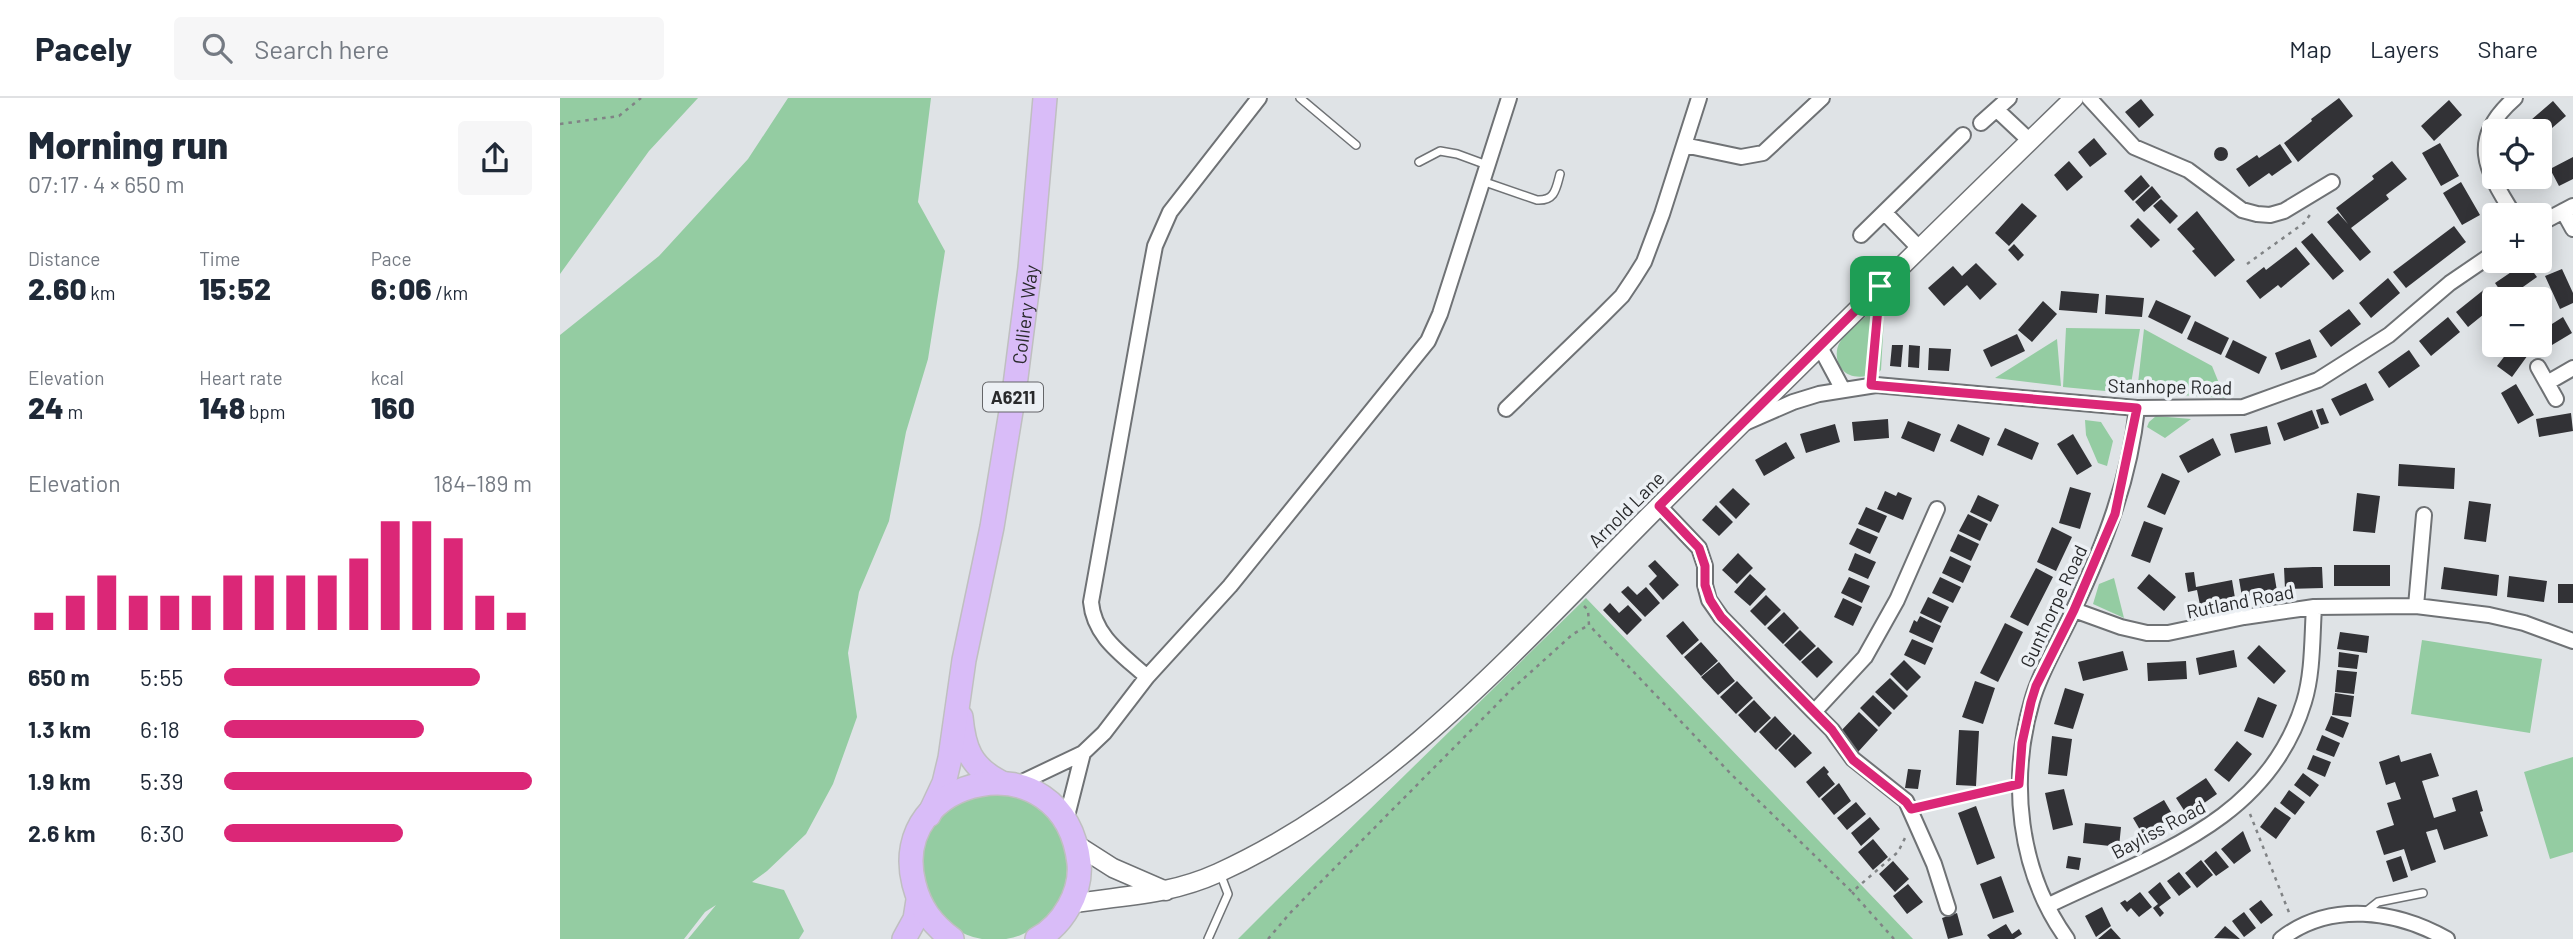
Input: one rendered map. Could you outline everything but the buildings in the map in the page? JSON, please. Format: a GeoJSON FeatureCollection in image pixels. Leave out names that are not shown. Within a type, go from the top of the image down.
{"type":"FeatureCollection","features":[{"type":"Feature","properties":{"kind":"main road","name":"Colliery Way"},"geometry":{"type":"LineString","coordinates":[[918,900],[911,873],[912,853],[917,835],[944,783],[1014,393],[1030,268],[1045,98]]}},
{"type":"Feature","properties":{"kind":"main road","name":"Colliery Way"},"geometry":{"type":"LineString","coordinates":[[958,694],[962,730],[969,755],[984,774],[1044,797],[1066,820]]}},
{"type":"Feature","properties":{"kind":"main road"},"geometry":{"type":"LineString","coordinates":[[929,815],[947,797],[966,787],[1008,783]]}},
{"type":"Feature","properties":{"kind":"main road"},"geometry":{"type":"LineString","coordinates":[[1047,935],[1070,904],[1077,888],[1077,845],[1066,820]]}},
{"type":"Feature","properties":{"kind":"main road"},"geometry":{"type":"LineString","coordinates":[[904,939],[915,919],[918,900]]}},
{"type":"Feature","properties":{"kind":"main road"},"geometry":{"type":"LineString","coordinates":[[918,900],[931,921],[952,939]]}},
{"type":"Feature","properties":{"kind":"street"},"geometry":{"type":"LineString","coordinates":[[1147,677],[1101,634],[1092,614],[1091,602],[1149,278],[1156,246],[1170,212],[1259,98]]}},
{"type":"Feature","properties":{"kind":"street"},"geometry":{"type":"LineString","coordinates":[[1008,783],[1083,753],[1104,733],[1147,677],[1230,586],[1428,341],[1440,314],[1509,98]]}},
{"type":"Feature","properties":{"kind":"street"},"geometry":{"type":"LineString","coordinates":[[1506,408],[1615,303],[1644,262],[1699,98]]}},
{"type":"Feature","properties":{"kind":"street"},"geometry":{"type":"LineString","coordinates":[[1684,145],[1741,157],[1763,153],[1822,98]]}},
{"type":"Feature","properties":{"kind":"street"},"geometry":{"type":"LineString","coordinates":[[1981,123],[2009,98]]}},
{"type":"Feature","properties":{"kind":"street","name":"Arnold Lane"},"geometry":{"type":"LineString","coordinates":[[1070,904],[1104,898],[1129,898],[1191,884],[1284,839],[1342,803],[1467,697],[1880,286],[2074,98]]}},
{"type":"Feature","properties":{"kind":"street"},"geometry":{"type":"LineString","coordinates":[[2089,98],[2134,147],[2188,170],[2242,210],[2270,215],[2284,211],[2332,182]]}},
{"type":"Feature","properties":{"kind":"street"},"geometry":{"type":"LineString","coordinates":[[2507,203],[2488,171],[2486,153],[2491,124],[2498,112],[2515,98]]}},
{"type":"Feature","properties":{"kind":"street"},"geometry":{"type":"LineString","coordinates":[[1997,110],[2030,141]]}},
{"type":"Feature","properties":{"kind":"street"},"geometry":{"type":"LineString","coordinates":[[1861,235],[1963,135]]}},
{"type":"Feature","properties":{"kind":"street"},"geometry":{"type":"LineString","coordinates":[[2552,217],[2568,209],[2573,229]]}},
{"type":"Feature","properties":{"kind":"street"},"geometry":{"type":"LineString","coordinates":[[1885,212],[1919,248]]}},
{"type":"Feature","properties":{"kind":"street","name":"Stanhope Road"},"geometry":{"type":"LineString","coordinates":[[1742,424],[1793,402],[1842,388],[1871,385],[2137,408],[2243,407],[2318,380],[2389,335],[2450,283],[2482,261]]}},
{"type":"Feature","properties":{"kind":"street"},"geometry":{"type":"LineString","coordinates":[[1820,347],[1842,388]]}},
{"type":"Feature","properties":{"kind":"street"},"geometry":{"type":"LineString","coordinates":[[2538,367],[2556,399]]}},
{"type":"Feature","properties":{"kind":"street"},"geometry":{"type":"LineString","coordinates":[[2547,383],[2573,368]]}},
{"type":"Feature","properties":{"kind":"street","name":"Gunthorpe Road"},"geometry":{"type":"LineString","coordinates":[[2067,939],[2047,906],[2025,843],[2019,784],[2022,743],[2036,686],[2074,610],[2118,504],[2137,408]]}},
{"type":"Feature","properties":{"kind":"street"},"geometry":{"type":"LineString","coordinates":[[1659,506],[1699,548],[1705,566],[1705,585],[1710,600],[1721,617],[1832,730],[1853,760],[1906,802],[1934,864],[1948,908]]}},
{"type":"Feature","properties":{"kind":"street"},"geometry":{"type":"LineString","coordinates":[[1814,712],[1865,657],[1897,600],[1937,509]]}},
{"type":"Feature","properties":{"kind":"street"},"geometry":{"type":"LineString","coordinates":[[2416,606],[2424,514]]}},
{"type":"Feature","properties":{"kind":"street","name":"Rutland Road"},"geometry":{"type":"LineString","coordinates":[[2074,610],[2121,627],[2147,633],[2168,634],[2244,617],[2314,607],[2416,606],[2489,615],[2524,623],[2573,640]]}},
{"type":"Feature","properties":{"kind":"street","name":"Bayliss Road"},"geometry":{"type":"LineString","coordinates":[[2047,906],[2196,835],[2244,800],[2276,762],[2297,721],[2308,683],[2314,607]]}},
{"type":"Feature","properties":{"kind":"street"},"geometry":{"type":"LineString","coordinates":[[1066,820],[1083,753]]}},
{"type":"Feature","properties":{"kind":"street"},"geometry":{"type":"LineString","coordinates":[[1077,845],[1113,867],[1166,891]]}},
{"type":"Feature","properties":{"kind":"street"},"geometry":{"type":"LineString","coordinates":[[2281,939],[2295,928],[2320,919],[2364,914],[2406,920],[2447,939]]}},
{"type":"Feature","properties":{"kind":"lane"},"geometry":{"type":"LineString","coordinates":[[1300,98],[1356,145]]}},
{"type":"Feature","properties":{"kind":"lane"},"geometry":{"type":"LineString","coordinates":[[1419,162],[1440,151],[1488,165]]}},
{"type":"Feature","properties":{"kind":"lane"},"geometry":{"type":"LineString","coordinates":[[1482,181],[1537,200],[1546,200],[1553,196],[1560,174]]}},
{"type":"Feature","properties":{"kind":"lane"},"geometry":{"type":"LineString","coordinates":[[1208,939],[1228,894],[1219,872]]}},
{"type":"Feature","properties":{"kind":"lane"},"geometry":{"type":"LineString","coordinates":[[2364,914],[2378,902],[2423,893]]}},
{"type":"Feature","properties":{"kind":"path"},"geometry":{"type":"LineString","coordinates":[[560,124],[619,116],[641,98]]}},
{"type":"Feature","properties":{"kind":"path"},"geometry":{"type":"LineString","coordinates":[[2247,264],[2304,223],[2332,182]]}},
{"type":"Feature","properties":{"kind":"path"},"geometry":{"type":"LineString","coordinates":[[1871,385],[1880,286]]}},
{"type":"Feature","properties":{"kind":"path"},"geometry":{"type":"LineString","coordinates":[[1588,610],[1589,625],[1731,774],[1852,892],[1894,939]]}},
{"type":"Feature","properties":{"kind":"path"},"geometry":{"type":"LineString","coordinates":[[1268,939],[1291,912],[1512,689],[1573,634],[1589,625]]}},
{"type":"Feature","properties":{"kind":"path"},"geometry":{"type":"LineString","coordinates":[[1852,892],[1898,852],[1914,815],[2019,784]]}},
{"type":"Feature","properties":{"kind":"path"},"geometry":{"type":"LineString","coordinates":[[2244,800],[2295,928]]}},
{"type":"Feature","properties":{"kind":"green space"},"geometry":{"type":"Polygon","coordinates":[[[560,98],[698,98],[649,151],[560,274],[560,98]]]}},
{"type":"Feature","properties":{"kind":"green space"},"geometry":{"type":"Polygon","coordinates":[[[788,98],[931,98],[918,202],[945,251],[928,359],[906,432],[889,521],[859,592],[848,653],[857,717],[833,784],[806,834],[752,882],[784,890],[804,931],[799,939],[688,939],[716,905],[705,912],[684,939],[560,939],[560,335],[659,256],[748,159],[788,98]]]}},
{"type":"Feature","properties":{"kind":"green space"},"geometry":{"type":"Polygon","coordinates":[[[1885,300],[1881,370],[1877,374],[1858,377],[1845,372],[1838,362],[1838,345],[1885,300]]]}},
{"type":"Feature","properties":{"kind":"green space"},"geometry":{"type":"Polygon","coordinates":[[[2066,328],[2140,329],[2130,390],[2126,393],[2063,387],[2066,328]]]}},
{"type":"Feature","properties":{"kind":"green space"},"geometry":{"type":"Polygon","coordinates":[[[2144,329],[2212,366],[2225,398],[2137,392],[2144,329]]]}},
{"type":"Feature","properties":{"kind":"green space"},"geometry":{"type":"Polygon","coordinates":[[[2057,339],[2061,386],[1995,378],[2057,339]]]}},
{"type":"Feature","properties":{"kind":"green space"},"geometry":{"type":"Polygon","coordinates":[[[2156,416],[2191,419],[2165,438],[2147,427],[2156,416]]]}},
{"type":"Feature","properties":{"kind":"green space"},"geometry":{"type":"Polygon","coordinates":[[[2085,420],[2101,422],[2113,441],[2107,466],[2098,463],[2086,435],[2085,420]]]}},
{"type":"Feature","properties":{"kind":"green space"},"geometry":{"type":"Polygon","coordinates":[[[2114,578],[2124,618],[2093,604],[2099,584],[2114,578]]]}},
{"type":"Feature","properties":{"kind":"green space"},"geometry":{"type":"Polygon","coordinates":[[[1586,598],[1913,939],[1238,939],[1275,902],[1586,598]]]}},
{"type":"Feature","properties":{"kind":"green space"},"geometry":{"type":"Polygon","coordinates":[[[2422,640],[2542,659],[2530,733],[2411,714],[2422,640]]]}},
{"type":"Feature","properties":{"kind":"green space"},"geometry":{"type":"Polygon","coordinates":[[[2573,757],[2573,852],[2550,859],[2524,772],[2573,757]]]}},
{"type":"Feature","properties":{"kind":"green space"},"geometry":{"type":"Polygon","coordinates":[[[994,794],[1022,799],[1046,815],[1062,839],[1067,867],[1062,895],[1046,919],[1022,935],[994,940],[966,935],[942,919],[926,895],[921,867],[926,839],[942,815],[966,799],[994,794]]]}},
{"type":"Feature","properties":{"kind":"route"},"geometry":{"type":"LineString","coordinates":[[1880,286],[1871,385],[2137,408],[2115,514],[2074,610],[2036,686],[2022,743],[2019,784],[1911,809],[1906,802],[1853,760],[1832,730],[1721,617],[1710,600],[1705,585],[1705,566],[1699,548],[1659,506],[1880,286]]}}]}
